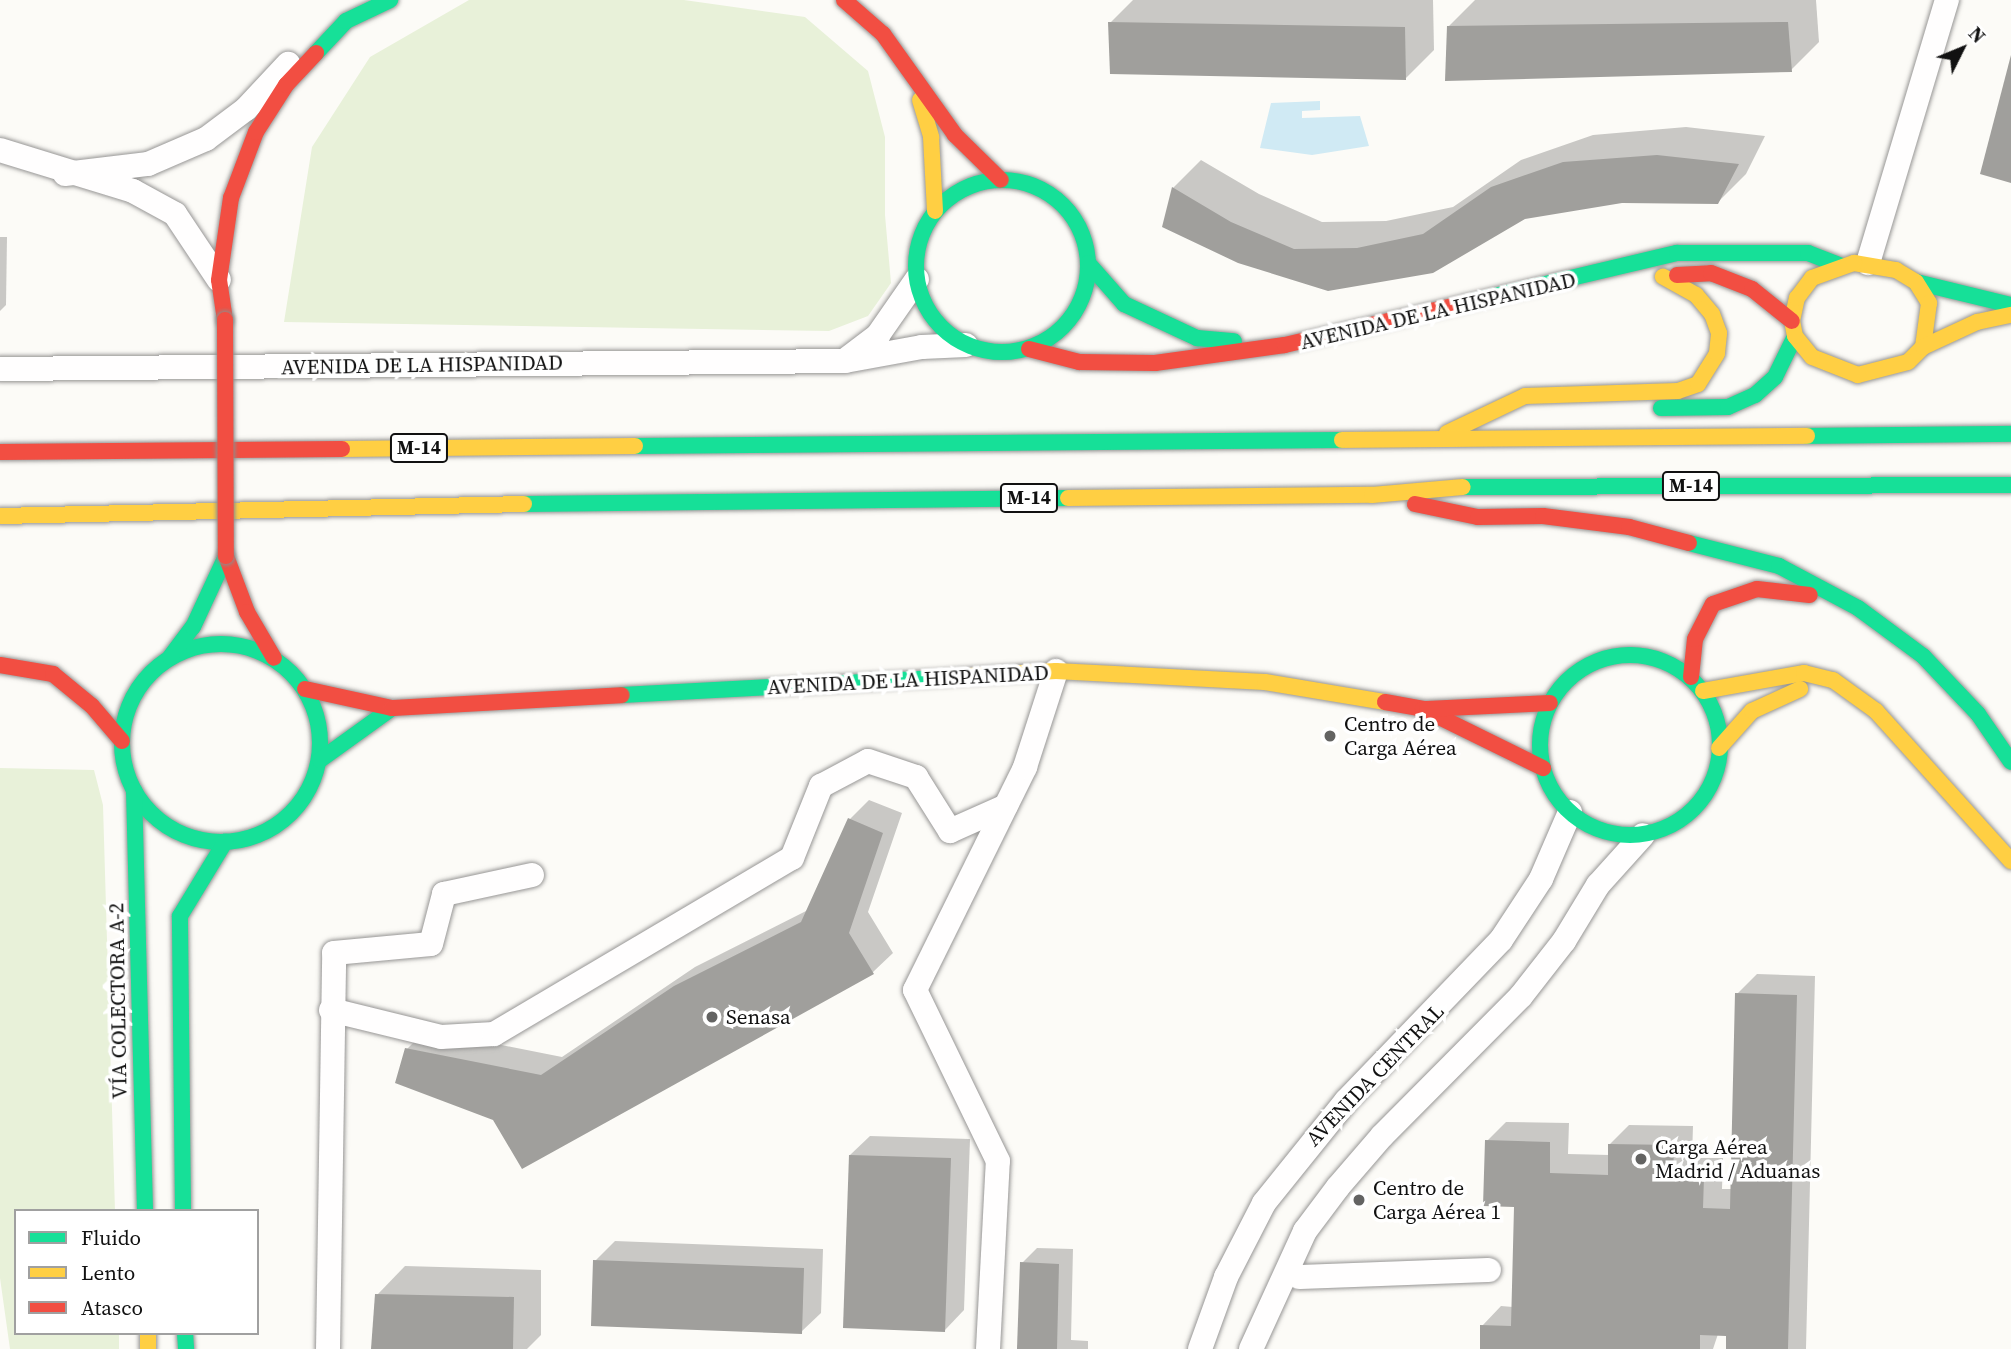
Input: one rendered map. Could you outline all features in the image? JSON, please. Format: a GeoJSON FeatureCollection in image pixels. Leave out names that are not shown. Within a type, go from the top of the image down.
{"type":"FeatureCollection","features":[{"type":"Feature","properties":{"kind":"main road"},"geometry":{"type":"LineString","coordinates":[[0,665],[52,674],[92,706],[122,741],[134,790],[151,812],[172,829],[198,839],[225,842],[264,832],[297,809],[311,786],[320,760],[316,711],[305,689],[274,658],[247,612],[226,556],[225,320],[219,280],[231,198],[256,132],[286,85],[346,21],[390,0]]}},
{"type":"Feature","properties":{"kind":"main road"},"geometry":{"type":"LineString","coordinates":[[225,320],[247,201],[271,141],[300,94],[390,0]]}},
{"type":"Feature","properties":{"kind":"main road"},"geometry":{"type":"LineString","coordinates":[[844,0],[883,34],[916,84],[955,135],[1001,180]]}},
{"type":"Feature","properties":{"kind":"main road"},"geometry":{"type":"LineString","coordinates":[[916,84],[931,137],[935,211]]}},
{"type":"Feature","properties":{"kind":"main road"},"geometry":{"type":"LineString","coordinates":[[1001,180],[1034,186],[1062,204],[1080,231],[1088,263],[1085,290],[1073,316],[1054,336],[1029,349],[998,352],[966,345],[943,329],[925,306],[916,279],[918,243],[935,211],[954,194],[976,184],[1001,180]]}},
{"type":"Feature","properties":{"kind":"main road","name":"AVENIDA DE LA HISPANIDAD"},"geometry":{"type":"LineString","coordinates":[[1029,349],[1079,362],[1155,363],[1285,345],[1590,276],[1624,262],[1677,253],[1808,253],[1840,265]]}},
{"type":"Feature","properties":{"kind":"main road","name":"AVENIDA DE LA HISPANIDAD"},"geometry":{"type":"LineString","coordinates":[[1088,263],[1124,304],[1197,338],[1285,345]]}},
{"type":"Feature","properties":{"kind":"main road"},"geometry":{"type":"LineString","coordinates":[[1600,409],[1728,407],[1755,395],[1775,377],[1794,328],[1797,298],[1812,278],[1840,265],[1868,263],[1896,270],[1916,282],[2011,305]]}},
{"type":"Feature","properties":{"kind":"main road","name":"AVENIDA DE LA HISPANIDAD"},"geometry":{"type":"LineString","coordinates":[[1590,276],[1711,273],[1752,289],[1794,328]]}},
{"type":"Feature","properties":{"kind":"main road"},"geometry":{"type":"LineString","coordinates":[[1436,438],[1525,396],[1678,391],[1698,384],[1717,353],[1719,332],[1712,314],[1696,295],[1663,276]]}},
{"type":"Feature","properties":{"kind":"main road"},"geometry":{"type":"LineString","coordinates":[[1916,282],[1929,303],[1929,326],[1923,347]]}},
{"type":"Feature","properties":{"kind":"main road"},"geometry":{"type":"LineString","coordinates":[[1794,328],[1812,357],[1858,375],[1908,362],[1923,347],[1977,322],[2011,315]]}},
{"type":"Feature","properties":{"kind":"main road"},"geometry":{"type":"LineString","coordinates":[[1542,438],[1577,421]]}},
{"type":"Feature","properties":{"kind":"main road","name":"M-14"},"geometry":{"type":"LineString","coordinates":[[0,452],[2011,434]]}},
{"type":"Feature","properties":{"kind":"main road","name":"M-14"},"geometry":{"type":"LineString","coordinates":[[0,500],[190,509],[495,503],[1372,495],[1461,487],[2011,485]]}},
{"type":"Feature","properties":{"kind":"main road"},"geometry":{"type":"LineString","coordinates":[[1372,495],[1478,517],[1543,516],[1674,536],[1779,566],[1858,608],[1923,656],[1978,714],[2011,762]]}},
{"type":"Feature","properties":{"kind":"main road"},"geometry":{"type":"LineString","coordinates":[[0,516],[190,509]]}},
{"type":"Feature","properties":{"kind":"main road"},"geometry":{"type":"LineString","coordinates":[[122,741],[135,693],[170,657],[193,627],[226,556]]}},
{"type":"Feature","properties":{"kind":"main road"},"geometry":{"type":"LineString","coordinates":[[1691,677],[1700,622],[1713,604],[1726,597],[1775,588],[1858,608]]}},
{"type":"Feature","properties":{"kind":"main road"},"geometry":{"type":"LineString","coordinates":[[170,657],[204,644],[240,645],[274,658]]}},
{"type":"Feature","properties":{"kind":"main road"},"geometry":{"type":"LineString","coordinates":[[1624,655],[1670,664],[1691,677],[1703,691],[1719,748],[1717,769],[1692,812],[1669,827],[1643,835],[1616,835],[1591,827],[1570,812],[1553,792],[1543,768],[1542,724],[1550,704],[1579,670],[1624,655]]}},
{"type":"Feature","properties":{"kind":"main road","name":"AVENIDA DE LA HISPANIDAD"},"geometry":{"type":"LineString","coordinates":[[305,689],[391,708],[1056,671],[1265,682],[1423,709],[1550,704]]}},
{"type":"Feature","properties":{"kind":"main road"},"geometry":{"type":"LineString","coordinates":[[1703,691],[1804,673],[1833,680],[1876,711],[2011,862]]}},
{"type":"Feature","properties":{"kind":"main road"},"geometry":{"type":"LineString","coordinates":[[1719,748],[1752,711],[1779,695],[1833,680]]}},
{"type":"Feature","properties":{"kind":"main road"},"geometry":{"type":"LineString","coordinates":[[320,760],[391,708]]}},
{"type":"Feature","properties":{"kind":"main road","name":"AVENIDA DE LA HISPANIDAD"},"geometry":{"type":"LineString","coordinates":[[1423,709],[1543,768]]}},
{"type":"Feature","properties":{"kind":"main road","name":"VÍA COLECTORA A-2"},"geometry":{"type":"LineString","coordinates":[[134,790],[145,1209]]}},
{"type":"Feature","properties":{"kind":"main road"},"geometry":{"type":"LineString","coordinates":[[183,1209],[180,916],[225,842]]}},
{"type":"Feature","properties":{"kind":"street"},"geometry":{"type":"LineString","coordinates":[[1868,263],[1947,0]]}},
{"type":"Feature","properties":{"kind":"street"},"geometry":{"type":"LineString","coordinates":[[65,174],[148,164],[206,139],[246,109],[276,74],[346,21]]}},
{"type":"Feature","properties":{"kind":"street"},"geometry":{"type":"LineString","coordinates":[[0,150],[65,174],[133,191],[175,214],[219,280]]}},
{"type":"Feature","properties":{"kind":"street"},"geometry":{"type":"LineString","coordinates":[[845,361],[878,335],[916,279]]}},
{"type":"Feature","properties":{"kind":"street","name":"AVENIDA DE LA HISPANIDAD"},"geometry":{"type":"LineString","coordinates":[[0,369],[845,361],[922,347],[966,345]]}},
{"type":"Feature","properties":{"kind":"street"},"geometry":{"type":"LineString","coordinates":[[988,1349],[998,1161],[915,990],[1025,767],[1056,671]]}},
{"type":"Feature","properties":{"kind":"street"},"geometry":{"type":"LineString","coordinates":[[331,1010],[441,1037],[494,1034],[792,858],[821,786],[867,761],[916,777],[950,831],[1006,806]]}},
{"type":"Feature","properties":{"kind":"street","name":"AVENIDA CENTRAL"},"geometry":{"type":"LineString","coordinates":[[1200,1349],[1226,1277],[1264,1203],[1346,1101],[1501,940],[1541,879],[1570,812]]}},
{"type":"Feature","properties":{"kind":"street"},"geometry":{"type":"LineString","coordinates":[[1251,1349],[1293,1254],[1338,1187],[1382,1136],[1521,996],[1564,941],[1598,885],[1643,835]]}},
{"type":"Feature","properties":{"kind":"street"},"geometry":{"type":"LineString","coordinates":[[328,1349],[331,1010],[334,953],[431,944],[443,894],[532,875]]}},
{"type":"Feature","properties":{"kind":"street"},"geometry":{"type":"LineString","coordinates":[[1299,1277],[1489,1270]]}},
{"type":"Feature","properties":{"kind":"green space"},"geometry":{"type":"Polygon","coordinates":[[[469,0],[684,0],[805,17],[868,71],[885,137],[885,215],[891,283],[868,316],[829,331],[284,322],[312,147],[370,57],[469,0]]]}},
{"type":"Feature","properties":{"kind":"green space"},"geometry":{"type":"Polygon","coordinates":[[[0,768],[94,770],[103,805],[115,1209],[14,1209],[14,1335],[119,1335],[119,1349],[10,1349],[0,1278],[0,768]]]}},
{"type":"Feature","properties":{"kind":"water"},"geometry":{"type":"Polygon","coordinates":[[[1320,101],[1320,110],[1302,111],[1302,118],[1360,116],[1369,146],[1312,155],[1260,148],[1271,103],[1320,101]]]}},
{"type":"Feature","properties":{"kind":"building"},"geometry":{"type":"Polygon","coordinates":[[[1108,22],[1405,27],[1406,80],[1110,74],[1108,22]]]}},
{"type":"Feature","properties":{"kind":"building"},"geometry":{"type":"Polygon","coordinates":[[[1788,22],[1792,72],[1445,81],[1447,26],[1788,22]]]}},
{"type":"Feature","properties":{"kind":"building"},"geometry":{"type":"Polygon","coordinates":[[[2011,55],[2011,183],[1980,174],[2011,55]]]}},
{"type":"Feature","properties":{"kind":"building"},"geometry":{"type":"Polygon","coordinates":[[[1657,155],[1739,164],[1718,204],[1622,203],[1525,219],[1433,273],[1328,291],[1238,263],[1162,227],[1172,187],[1231,222],[1294,249],[1357,248],[1423,234],[1491,187],[1563,162],[1657,155]]]}},
{"type":"Feature","properties":{"kind":"building","name":"Senasa"},"geometry":{"type":"Polygon","coordinates":[[[848,818],[883,833],[849,933],[874,974],[522,1169],[493,1120],[395,1083],[405,1048],[541,1075],[674,986],[801,922],[848,818]]]}},
{"type":"Feature","properties":{"kind":"building","name":"Carga Aérea Madrid / Aduanas"},"geometry":{"type":"Polygon","coordinates":[[[1735,993],[1797,995],[1788,1349],[1726,1349],[1726,1336],[1700,1335],[1700,1349],[1480,1349],[1480,1325],[1511,1326],[1514,1207],[1483,1206],[1485,1140],[1550,1142],[1550,1173],[1608,1175],[1608,1144],[1674,1145],[1673,1177],[1704,1177],[1703,1208],[1730,1209],[1735,993]]]}},
{"type":"Feature","properties":{"kind":"building"},"geometry":{"type":"Polygon","coordinates":[[[849,1155],[951,1158],[945,1332],[843,1328],[849,1155]]]}},
{"type":"Feature","properties":{"kind":"building"},"geometry":{"type":"Polygon","coordinates":[[[593,1260],[804,1268],[802,1334],[591,1326],[593,1260]]]}},
{"type":"Feature","properties":{"kind":"building"},"geometry":{"type":"Polygon","coordinates":[[[1020,1262],[1059,1264],[1057,1349],[1017,1349],[1020,1262]]]}},
{"type":"Feature","properties":{"kind":"building"},"geometry":{"type":"Polygon","coordinates":[[[375,1294],[514,1297],[513,1349],[371,1349],[375,1294]]]}},
{"type":"Feature","properties":{"kind":"traffic: fast"},"geometry":{"type":"LineString","coordinates":[[316,53],[346,21],[390,0]]}},
{"type":"Feature","properties":{"kind":"traffic: fast"},"geometry":{"type":"LineString","coordinates":[[1002,180],[1035,187],[1062,206],[1081,233],[1088,266],[1081,299],[1062,326],[1035,345],[1002,352],[969,345],[942,326],[923,299],[916,266],[923,233],[942,206],[969,187],[1002,180]]}},
{"type":"Feature","properties":{"kind":"traffic: fast"},"geometry":{"type":"LineString","coordinates":[[1465,303],[1677,253],[1808,253],[1840,265]]}},
{"type":"Feature","properties":{"kind":"traffic: fast"},"geometry":{"type":"LineString","coordinates":[[1088,263],[1124,304],[1197,338],[1234,341]]}},
{"type":"Feature","properties":{"kind":"traffic: fast"},"geometry":{"type":"LineString","coordinates":[[1916,282],[2011,305]]}},
{"type":"Feature","properties":{"kind":"traffic: fast"},"geometry":{"type":"LineString","coordinates":[[1661,408],[1728,407],[1755,395],[1775,377],[1795,336]]}},
{"type":"Feature","properties":{"kind":"traffic: fast"},"geometry":{"type":"LineString","coordinates":[[1807,436],[2011,434]]}},
{"type":"Feature","properties":{"kind":"traffic: fast"},"geometry":{"type":"LineString","coordinates":[[635,446],[1342,440]]}},
{"type":"Feature","properties":{"kind":"traffic: fast"},"geometry":{"type":"LineString","coordinates":[[1463,487],[2011,485]]}},
{"type":"Feature","properties":{"kind":"traffic: fast"},"geometry":{"type":"LineString","coordinates":[[524,504],[1068,498]]}},
{"type":"Feature","properties":{"kind":"traffic: fast"},"geometry":{"type":"LineString","coordinates":[[1689,543],[1779,566],[1858,608],[1923,656],[1978,714],[2011,762]]}},
{"type":"Feature","properties":{"kind":"traffic: fast"},"geometry":{"type":"LineString","coordinates":[[170,657],[193,627],[226,556]]}},
{"type":"Feature","properties":{"kind":"traffic: fast"},"geometry":{"type":"LineString","coordinates":[[221,644],[259,651],[291,673],[313,705],[320,743],[313,781],[291,813],[259,835],[221,842],[183,835],[151,813],[129,781],[122,743],[129,705],[151,673],[183,651],[221,644]]}},
{"type":"Feature","properties":{"kind":"traffic: fast"},"geometry":{"type":"LineString","coordinates":[[1630,655],[1664,662],[1680,670],[1693,682],[1705,695],[1713,711],[1720,745],[1713,779],[1705,795],[1693,808],[1680,820],[1664,828],[1630,835],[1596,828],[1580,820],[1567,808],[1555,795],[1547,779],[1540,745],[1547,711],[1555,695],[1567,682],[1580,670],[1596,662],[1630,655]]}},
{"type":"Feature","properties":{"kind":"traffic: fast"},"geometry":{"type":"LineString","coordinates":[[622,695],[952,677]]}},
{"type":"Feature","properties":{"kind":"traffic: fast"},"geometry":{"type":"LineString","coordinates":[[320,760],[392,708]]}},
{"type":"Feature","properties":{"kind":"traffic: fast"},"geometry":{"type":"LineString","coordinates":[[134,790],[145,1209]]}},
{"type":"Feature","properties":{"kind":"traffic: fast"},"geometry":{"type":"LineString","coordinates":[[183,1209],[180,916],[225,842]]}},
{"type":"Feature","properties":{"kind":"traffic: fast"},"geometry":{"type":"LineString","coordinates":[[185,1335],[186,1349]]}},
{"type":"Feature","properties":{"kind":"traffic: slow"},"geometry":{"type":"LineString","coordinates":[[920,100],[931,137],[935,211]]}},
{"type":"Feature","properties":{"kind":"traffic: slow"},"geometry":{"type":"LineString","coordinates":[[1854,263],[1896,270],[1916,282],[1929,303],[1923,347],[1908,362],[1858,375],[1812,357],[1795,336],[1792,321],[1797,298],[1812,278],[1854,263]]}},
{"type":"Feature","properties":{"kind":"traffic: slow"},"geometry":{"type":"LineString","coordinates":[[1447,433],[1525,396],[1678,391],[1698,384],[1717,353],[1719,333],[1712,314],[1696,295],[1663,277]]}},
{"type":"Feature","properties":{"kind":"traffic: slow"},"geometry":{"type":"LineString","coordinates":[[1923,347],[1977,322],[2011,315]]}},
{"type":"Feature","properties":{"kind":"traffic: slow"},"geometry":{"type":"LineString","coordinates":[[1342,440],[1807,436]]}},
{"type":"Feature","properties":{"kind":"traffic: slow"},"geometry":{"type":"LineString","coordinates":[[342,449],[635,446]]}},
{"type":"Feature","properties":{"kind":"traffic: slow"},"geometry":{"type":"LineString","coordinates":[[1068,498],[1372,495],[1463,487]]}},
{"type":"Feature","properties":{"kind":"traffic: slow"},"geometry":{"type":"LineString","coordinates":[[0,516],[524,504]]}},
{"type":"Feature","properties":{"kind":"traffic: slow"},"geometry":{"type":"LineString","coordinates":[[952,677],[1056,671],[1265,682],[1385,702]]}},
{"type":"Feature","properties":{"kind":"traffic: slow"},"geometry":{"type":"LineString","coordinates":[[1703,691],[1804,673],[1833,680],[1876,711],[2011,861]]}},
{"type":"Feature","properties":{"kind":"traffic: slow"},"geometry":{"type":"LineString","coordinates":[[1719,748],[1752,711],[1800,689]]}},
{"type":"Feature","properties":{"kind":"traffic: slow"},"geometry":{"type":"LineString","coordinates":[[148,1335],[148,1349]]}},
{"type":"Feature","properties":{"kind":"traffic: jam"},"geometry":{"type":"LineString","coordinates":[[844,0],[883,34],[955,135],[1001,180]]}},
{"type":"Feature","properties":{"kind":"traffic: jam"},"geometry":{"type":"LineString","coordinates":[[225,320],[219,280],[231,198],[256,132],[286,85],[316,53]]}},
{"type":"Feature","properties":{"kind":"traffic: jam"},"geometry":{"type":"LineString","coordinates":[[1677,275],[1711,273],[1752,289],[1792,321]]}},
{"type":"Feature","properties":{"kind":"traffic: jam"},"geometry":{"type":"LineString","coordinates":[[1029,349],[1079,362],[1155,363],[1285,345],[1465,303]]}},
{"type":"Feature","properties":{"kind":"traffic: jam"},"geometry":{"type":"LineString","coordinates":[[225,320],[226,556]]}},
{"type":"Feature","properties":{"kind":"traffic: jam"},"geometry":{"type":"LineString","coordinates":[[0,452],[342,449]]}},
{"type":"Feature","properties":{"kind":"traffic: jam"},"geometry":{"type":"LineString","coordinates":[[1415,504],[1478,517],[1543,516],[1629,527],[1689,543]]}},
{"type":"Feature","properties":{"kind":"traffic: jam"},"geometry":{"type":"LineString","coordinates":[[226,556],[247,612],[274,658]]}},
{"type":"Feature","properties":{"kind":"traffic: jam"},"geometry":{"type":"LineString","coordinates":[[1691,677],[1695,639],[1713,604],[1757,589],[1810,595]]}},
{"type":"Feature","properties":{"kind":"traffic: jam"},"geometry":{"type":"LineString","coordinates":[[0,665],[53,674],[92,706],[122,741]]}},
{"type":"Feature","properties":{"kind":"traffic: jam"},"geometry":{"type":"LineString","coordinates":[[305,689],[392,708],[622,695]]}},
{"type":"Feature","properties":{"kind":"traffic: jam"},"geometry":{"type":"LineString","coordinates":[[1385,702],[1423,709],[1543,768]]}},
{"type":"Feature","properties":{"kind":"traffic: jam"},"geometry":{"type":"LineString","coordinates":[[1427,709],[1550,703]]}},
{"type":"Feature","properties":{"kind":"place","name":"Centro de Carga Aérea"},"geometry":{"type":"Point","coordinates":[1330,736]}},
{"type":"Feature","properties":{"kind":"place","name":"Senasa"},"geometry":{"type":"Point","coordinates":[712,1017]}},
{"type":"Feature","properties":{"kind":"place","name":"Carga Aérea Madrid / Aduanas"},"geometry":{"type":"Point","coordinates":[1641,1159]}},
{"type":"Feature","properties":{"kind":"place","name":"Centro de Carga Aérea 1"},"geometry":{"type":"Point","coordinates":[1359,1200]}}]}
